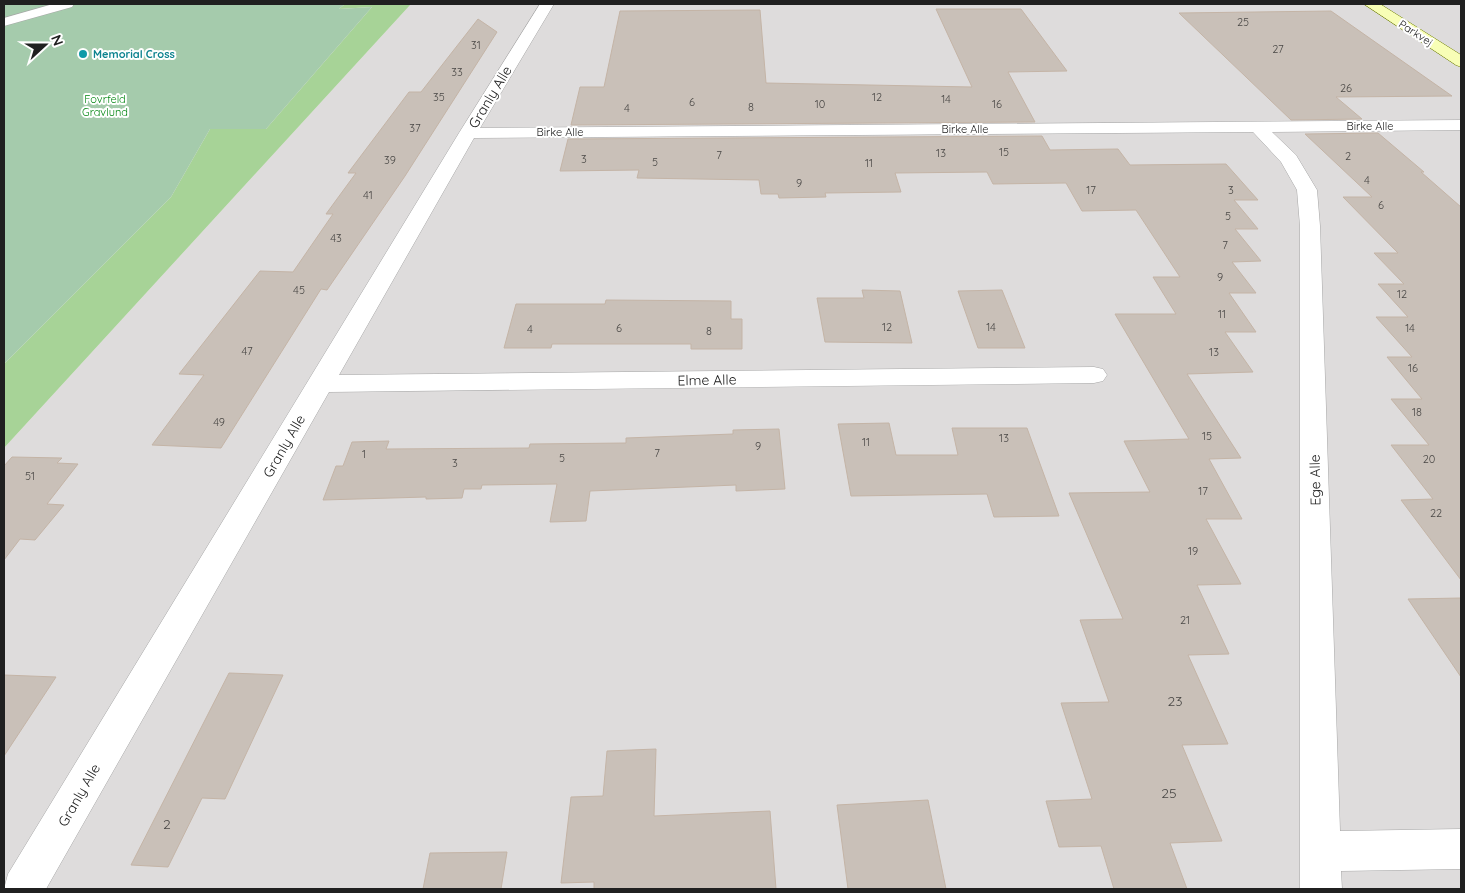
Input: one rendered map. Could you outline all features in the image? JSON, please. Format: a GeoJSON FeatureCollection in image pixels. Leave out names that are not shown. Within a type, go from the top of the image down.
{"type":"FeatureCollection","features":[{"type":"Feature","properties":{"kind":"street"},"geometry":{"type":"LineString","coordinates":[[4,22],[67,4]]}},
{"type":"Feature","properties":{"kind":"street","name":"Granly Alle"},"geometry":{"type":"LineString","coordinates":[[23,889],[468,132],[547,4]]}},
{"type":"Feature","properties":{"kind":"street","name":"Parkvej"},"geometry":{"type":"LineString","coordinates":[[1371,4],[1461,62]]}},
{"type":"Feature","properties":{"kind":"street","name":"Birke Alle"},"geometry":{"type":"LineString","coordinates":[[468,132],[1461,125]]}},
{"type":"Feature","properties":{"kind":"street","name":"Ege Alle"},"geometry":{"type":"LineString","coordinates":[[1257,126],[1289,158],[1307,190],[1310,226],[1321,870],[1461,849]]}},
{"type":"Feature","properties":{"kind":"street","name":"Elme Alle"},"geometry":{"type":"LineString","coordinates":[[321,384],[1094,375]]}},
{"type":"Feature","properties":{"kind":"shaded area"},"geometry":{"type":"Polygon","coordinates":[[[411,4],[1461,4],[1461,889],[4,889],[4,448],[411,4]]]}},
{"type":"Feature","properties":{"kind":"green space","name":"Fovrfeld Gravlund"},"geometry":{"type":"Polygon","coordinates":[[[4,4],[345,4],[339,9],[372,7],[266,129],[210,129],[171,197],[4,364],[4,4]]]}},
{"type":"Feature","properties":{"kind":"green space"},"geometry":{"type":"Polygon","coordinates":[[[345,4],[411,4],[4,448],[4,364],[171,197],[210,129],[266,129],[372,7],[339,9],[345,4]]]}},
{"type":"Feature","properties":{"kind":"building"},"geometry":{"type":"Polygon","coordinates":[[[936,9],[1021,9],[1067,71],[1008,72],[1035,122],[571,125],[580,87],[604,87],[620,11],[760,10],[766,83],[972,87],[936,9]]]}},
{"type":"Feature","properties":{"kind":"building"},"geometry":{"type":"Polygon","coordinates":[[[1331,11],[1452,96],[1336,97],[1362,119],[1291,120],[1179,13],[1331,11]]]}},
{"type":"Feature","properties":{"kind":"building"},"geometry":{"type":"Polygon","coordinates":[[[478,19],[497,32],[405,176],[327,290],[321,289],[221,448],[152,445],[204,375],[179,374],[260,271],[293,272],[333,214],[326,214],[356,173],[348,173],[409,92],[421,92],[478,19]]]}},
{"type":"Feature","properties":{"kind":"building"},"geometry":{"type":"Polygon","coordinates":[[[1378,133],[1424,172],[1421,172],[1461,207],[1461,580],[1401,500],[1433,499],[1391,445],[1429,445],[1391,399],[1422,399],[1387,357],[1412,357],[1376,317],[1408,317],[1378,284],[1404,284],[1374,253],[1398,253],[1343,197],[1372,197],[1305,134],[1378,133]]]}},
{"type":"Feature","properties":{"kind":"building"},"geometry":{"type":"Polygon","coordinates":[[[1042,136],[1050,150],[1118,149],[1130,165],[1226,164],[1258,200],[1234,200],[1258,229],[1235,229],[1261,261],[1232,262],[1256,293],[1229,293],[1256,332],[1225,332],[1253,372],[1187,374],[1241,458],[1209,459],[1242,519],[1206,519],[1241,584],[1197,585],[1229,654],[1188,655],[1228,744],[1182,745],[1222,841],[1170,843],[1187,889],[1114,889],[1101,846],[1059,847],[1046,801],[1092,799],[1061,703],[1109,702],[1080,620],[1123,619],[1069,493],[1150,492],[1124,441],[1189,439],[1115,314],[1176,314],[1153,277],[1180,277],[1136,210],[1082,211],[1066,183],[993,184],[987,172],[895,173],[901,192],[825,193],[826,197],[779,198],[778,194],[761,194],[759,180],[637,178],[639,170],[560,171],[568,139],[1042,136]]]}},
{"type":"Feature","properties":{"kind":"building"},"geometry":{"type":"Polygon","coordinates":[[[862,290],[900,291],[912,343],[825,342],[817,298],[864,298],[862,290]]]}},
{"type":"Feature","properties":{"kind":"building"},"geometry":{"type":"Polygon","coordinates":[[[1002,290],[1025,348],[978,348],[958,291],[1002,290]]]}},
{"type":"Feature","properties":{"kind":"building"},"geometry":{"type":"Polygon","coordinates":[[[606,300],[731,301],[731,319],[742,319],[742,349],[691,349],[691,344],[552,344],[551,348],[504,348],[516,304],[605,304],[606,300]]]}},
{"type":"Feature","properties":{"kind":"building"},"geometry":{"type":"Polygon","coordinates":[[[889,423],[896,455],[958,455],[952,428],[1027,428],[1059,516],[994,517],[987,494],[851,496],[838,424],[889,423]]]}},
{"type":"Feature","properties":{"kind":"building"},"geometry":{"type":"Polygon","coordinates":[[[779,429],[785,489],[736,491],[736,485],[590,491],[586,521],[550,522],[557,484],[482,485],[481,489],[464,489],[462,498],[426,499],[426,497],[323,500],[336,466],[343,466],[352,442],[389,441],[386,449],[529,448],[530,444],[626,443],[626,438],[733,434],[733,430],[779,429]]]}},
{"type":"Feature","properties":{"kind":"building"},"geometry":{"type":"Polygon","coordinates":[[[12,457],[62,458],[57,463],[78,464],[47,504],[64,505],[35,540],[20,539],[4,560],[4,466],[12,457]]]}},
{"type":"Feature","properties":{"kind":"building"},"geometry":{"type":"Polygon","coordinates":[[[1461,598],[1461,677],[1408,599],[1461,598]]]}},
{"type":"Feature","properties":{"kind":"building"},"geometry":{"type":"Polygon","coordinates":[[[229,673],[283,675],[225,799],[202,798],[168,867],[131,865],[229,673]]]}},
{"type":"Feature","properties":{"kind":"building"},"geometry":{"type":"Polygon","coordinates":[[[4,675],[56,677],[4,756],[4,675]]]}},
{"type":"Feature","properties":{"kind":"building"},"geometry":{"type":"Polygon","coordinates":[[[656,749],[654,816],[770,811],[776,889],[594,889],[594,882],[561,883],[571,797],[603,796],[607,751],[656,749]]]}},
{"type":"Feature","properties":{"kind":"building"},"geometry":{"type":"Polygon","coordinates":[[[928,800],[946,889],[848,889],[837,805],[928,800]]]}},
{"type":"Feature","properties":{"kind":"building"},"geometry":{"type":"Polygon","coordinates":[[[507,852],[501,889],[423,889],[430,853],[507,852]]]}},
{"type":"Feature","properties":{"kind":"place","name":"Memorial Cross"},"geometry":{"type":"Point","coordinates":[83,54]}}]}
